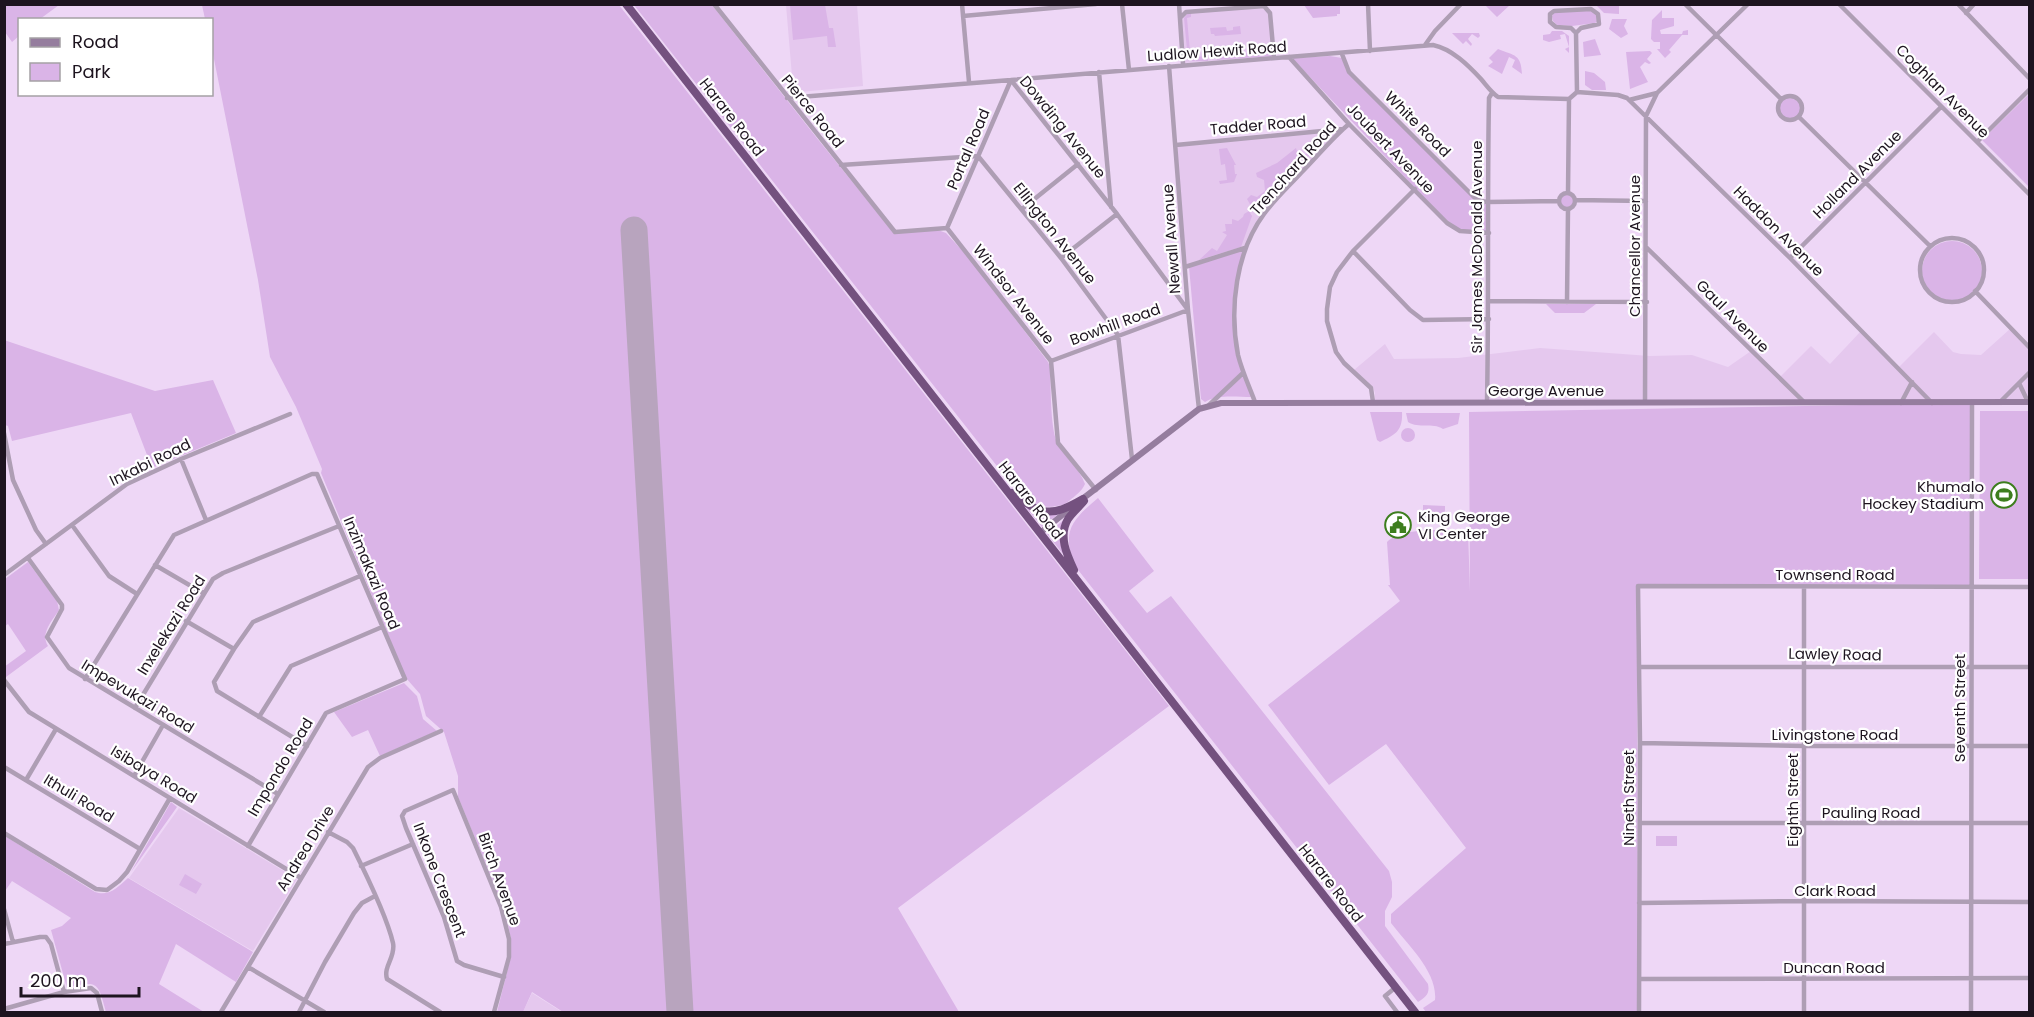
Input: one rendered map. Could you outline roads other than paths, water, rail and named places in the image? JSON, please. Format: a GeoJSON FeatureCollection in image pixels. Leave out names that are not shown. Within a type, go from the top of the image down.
{"type":"FeatureCollection","features":[{"type":"Feature","properties":{"kind":"highway","name":"Harare Road"},"geometry":{"type":"LineString","coordinates":[[626,4],[1415,1012]]}},
{"type":"Feature","properties":{"kind":"highway"},"geometry":{"type":"LineString","coordinates":[[1002,486],[1032,507],[1046,512],[1061,511],[1084,500]]}},
{"type":"Feature","properties":{"kind":"highway"},"geometry":{"type":"LineString","coordinates":[[1080,585],[1063,540],[1068,519],[1084,500]]}},
{"type":"Feature","properties":{"kind":"main road","name":"George Avenue"},"geometry":{"type":"LineString","coordinates":[[1041,534],[1132,459],[1199,409],[1209,405],[1233,402],[2029,402]]}},
{"type":"Feature","properties":{"kind":"street"},"geometry":{"type":"LineString","coordinates":[[962,4],[969,82]]}},
{"type":"Feature","properties":{"kind":"street"},"geometry":{"type":"LineString","coordinates":[[1017,4],[1017,11]]}},
{"type":"Feature","properties":{"kind":"street"},"geometry":{"type":"LineString","coordinates":[[963,16],[1096,4]]}},
{"type":"Feature","properties":{"kind":"street"},"geometry":{"type":"LineString","coordinates":[[1122,4],[1129,69]]}},
{"type":"Feature","properties":{"kind":"street"},"geometry":{"type":"LineString","coordinates":[[1179,4],[1183,64]]}},
{"type":"Feature","properties":{"kind":"street"},"geometry":{"type":"LineString","coordinates":[[1368,4],[1370,51]]}},
{"type":"Feature","properties":{"kind":"street"},"geometry":{"type":"LineString","coordinates":[[1425,45],[1461,4]]}},
{"type":"Feature","properties":{"kind":"street"},"geometry":{"type":"LineString","coordinates":[[1685,4],[1781,99]]}},
{"type":"Feature","properties":{"kind":"street"},"geometry":{"type":"LineString","coordinates":[[1425,45],[1440,46],[1451,52],[1498,97],[1569,99],[1577,92],[1618,95],[1628,99],[1657,93],[1748,4]]}},
{"type":"Feature","properties":{"kind":"street","name":"Coghlan Avenue"},"geometry":{"type":"LineString","coordinates":[[1839,4],[2030,195]]}},
{"type":"Feature","properties":{"kind":"street"},"geometry":{"type":"LineString","coordinates":[[1958,4],[2030,79]]}},
{"type":"Feature","properties":{"kind":"street"},"geometry":{"type":"LineString","coordinates":[[1966,13],[1974,4]]}},
{"type":"Feature","properties":{"kind":"street","name":"Pierce Road"},"geometry":{"type":"LineString","coordinates":[[715,5],[895,232],[947,228]]}},
{"type":"Feature","properties":{"kind":"street"},"geometry":{"type":"LineString","coordinates":[[1180,18],[1186,12],[1264,6],[1270,13],[1274,58]]}},
{"type":"Feature","properties":{"kind":"street"},"geometry":{"type":"LineString","coordinates":[[1576,33],[1581,28],[1599,24],[1600,20],[1595,11],[1589,9],[1557,10],[1550,14],[1550,22],[1554,26],[1571,28],[1576,33],[1577,92]]}},
{"type":"Feature","properties":{"kind":"street","name":"Ludlow Hewit Road"},"geometry":{"type":"LineString","coordinates":[[1011,80],[1183,64],[1342,54],[1425,45]]}},
{"type":"Feature","properties":{"kind":"street","name":"White Road"},"geometry":{"type":"LineString","coordinates":[[1342,54],[1349,72],[1477,200],[1487,202]]}},
{"type":"Feature","properties":{"kind":"street","name":"Joubert Avenue"},"geometry":{"type":"LineString","coordinates":[[1289,57],[1349,124],[1447,223],[1455,229],[1489,233]]}},
{"type":"Feature","properties":{"kind":"street","name":"Newall Avenue"},"geometry":{"type":"LineString","coordinates":[[1168,66],[1188,310],[1199,409]]}},
{"type":"Feature","properties":{"kind":"street"},"geometry":{"type":"LineString","coordinates":[[1099,72],[1111,207]]}},
{"type":"Feature","properties":{"kind":"street","name":"Dowding Avenue"},"geometry":{"type":"LineString","coordinates":[[788,98],[1011,80],[1117,214],[1188,310]]}},
{"type":"Feature","properties":{"kind":"street","name":"Portal Road"},"geometry":{"type":"LineString","coordinates":[[947,228],[1011,80]]}},
{"type":"Feature","properties":{"kind":"street"},"geometry":{"type":"LineString","coordinates":[[1977,142],[2030,89]]}},
{"type":"Feature","properties":{"kind":"street","name":"Sir James McDonald Avenue"},"geometry":{"type":"LineString","coordinates":[[1487,402],[1489,233],[1487,202],[1489,98],[1492,93]]}},
{"type":"Feature","properties":{"kind":"street","name":"Chancellor Avenue"},"geometry":{"type":"LineString","coordinates":[[1645,402],[1646,116],[1657,93]]}},
{"type":"Feature","properties":{"kind":"street"},"geometry":{"type":"LineString","coordinates":[[1790,95],[1799,99],[1803,108],[1799,117],[1790,120],[1782,117],[1778,108],[1781,99],[1790,95]]}},
{"type":"Feature","properties":{"kind":"street"},"geometry":{"type":"LineString","coordinates":[[1568,193],[1569,99]]}},
{"type":"Feature","properties":{"kind":"street","name":"Haddon Avenue"},"geometry":{"type":"LineString","coordinates":[[1628,99],[1790,258],[1932,403]]}},
{"type":"Feature","properties":{"kind":"street","name":"Holland Avenue"},"geometry":{"type":"LineString","coordinates":[[1790,258],[1941,107]]}},
{"type":"Feature","properties":{"kind":"street"},"geometry":{"type":"LineString","coordinates":[[1799,117],[1930,246]]}},
{"type":"Feature","properties":{"kind":"street","name":"Trenchard Road"},"geometry":{"type":"LineString","coordinates":[[1255,402],[1238,356],[1234,317],[1237,282],[1250,236],[1264,214],[1349,124]]}},
{"type":"Feature","properties":{"kind":"street","name":"Tadder Road"},"geometry":{"type":"LineString","coordinates":[[1176,145],[1343,129]]}},
{"type":"Feature","properties":{"kind":"street"},"geometry":{"type":"LineString","coordinates":[[841,165],[978,156]]}},
{"type":"Feature","properties":{"kind":"street","name":"Ellington Avenue"},"geometry":{"type":"LineString","coordinates":[[978,156],[1061,258],[1118,335]]}},
{"type":"Feature","properties":{"kind":"street"},"geometry":{"type":"LineString","coordinates":[[1022,209],[1078,164]]}},
{"type":"Feature","properties":{"kind":"street"},"geometry":{"type":"LineString","coordinates":[[1373,402],[1371,388],[1344,363],[1336,352],[1327,321],[1330,287],[1337,272],[1353,251],[1415,189]]}},
{"type":"Feature","properties":{"kind":"street"},"geometry":{"type":"LineString","coordinates":[[1559,201],[1564,194],[1568,193]]}},
{"type":"Feature","properties":{"kind":"street"},"geometry":{"type":"LineString","coordinates":[[1568,193],[1575,200]]}},
{"type":"Feature","properties":{"kind":"street"},"geometry":{"type":"LineString","coordinates":[[1575,200],[1646,201]]}},
{"type":"Feature","properties":{"kind":"street"},"geometry":{"type":"LineString","coordinates":[[1568,209],[1573,206],[1575,200]]}},
{"type":"Feature","properties":{"kind":"street"},"geometry":{"type":"LineString","coordinates":[[1487,202],[1559,201]]}},
{"type":"Feature","properties":{"kind":"street"},"geometry":{"type":"LineString","coordinates":[[1559,201],[1562,207],[1568,209]]}},
{"type":"Feature","properties":{"kind":"street"},"geometry":{"type":"LineString","coordinates":[[1567,302],[1568,209]]}},
{"type":"Feature","properties":{"kind":"street"},"geometry":{"type":"LineString","coordinates":[[1061,258],[1117,214]]}},
{"type":"Feature","properties":{"kind":"street","name":"Windsor Avenue"},"geometry":{"type":"LineString","coordinates":[[947,228],[1051,361],[1058,443],[1094,491]]}},
{"type":"Feature","properties":{"kind":"street"},"geometry":{"type":"LineString","coordinates":[[1956,238],[1974,247],[1983,259],[1984,266],[1983,280],[1976,291],[1962,301],[1950,303],[1938,300],[1929,293],[1922,283],[1919,272],[1921,260],[1930,246],[1942,239],[1956,238]]}},
{"type":"Feature","properties":{"kind":"street"},"geometry":{"type":"LineString","coordinates":[[1185,267],[1246,248]]}},
{"type":"Feature","properties":{"kind":"street","name":"Gaul Avenue"},"geometry":{"type":"LineString","coordinates":[[1647,248],[1803,401]]}},
{"type":"Feature","properties":{"kind":"street"},"geometry":{"type":"LineString","coordinates":[[1353,251],[1410,310],[1423,320],[1489,319]]}},
{"type":"Feature","properties":{"kind":"street"},"geometry":{"type":"LineString","coordinates":[[1976,291],[2030,348]]}},
{"type":"Feature","properties":{"kind":"street"},"geometry":{"type":"LineString","coordinates":[[1489,302],[1647,302]]}},
{"type":"Feature","properties":{"kind":"street","name":"Bowhill Road"},"geometry":{"type":"LineString","coordinates":[[1051,361],[1188,310]]}},
{"type":"Feature","properties":{"kind":"street"},"geometry":{"type":"LineString","coordinates":[[1118,335],[1132,459]]}},
{"type":"Feature","properties":{"kind":"street"},"geometry":{"type":"LineString","coordinates":[[2000,402],[2030,372]]}},
{"type":"Feature","properties":{"kind":"street"},"geometry":{"type":"LineString","coordinates":[[1209,405],[1244,373]]}},
{"type":"Feature","properties":{"kind":"street"},"geometry":{"type":"LineString","coordinates":[[1901,403],[1912,382]]}},
{"type":"Feature","properties":{"kind":"street"},"geometry":{"type":"LineString","coordinates":[[2019,383],[2029,402]]}},
{"type":"Feature","properties":{"kind":"street","name":"Seventh Street"},"geometry":{"type":"LineString","coordinates":[[1971,1012],[1972,403]]}},
{"type":"Feature","properties":{"kind":"street","name":"Inkabi Road"},"geometry":{"type":"LineString","coordinates":[[4,575],[123,486],[181,459],[290,414]]}},
{"type":"Feature","properties":{"kind":"street"},"geometry":{"type":"LineString","coordinates":[[4,433],[14,480],[36,530],[46,544]]}},
{"type":"Feature","properties":{"kind":"street"},"geometry":{"type":"LineString","coordinates":[[85,679],[174,535],[206,520],[181,459]]}},
{"type":"Feature","properties":{"kind":"street","name":"Inzimakazi Road"},"geometry":{"type":"LineString","coordinates":[[206,520],[312,474],[318,476],[405,679]]}},
{"type":"Feature","properties":{"kind":"street"},"geometry":{"type":"LineString","coordinates":[[72,525],[111,578],[137,594]]}},
{"type":"Feature","properties":{"kind":"street","name":"Inxelekazi Road"},"geometry":{"type":"LineString","coordinates":[[135,708],[210,581],[219,574],[339,526]]}},
{"type":"Feature","properties":{"kind":"street","name":"Impevukazi Road"},"geometry":{"type":"LineString","coordinates":[[28,558],[62,605],[48,635],[48,641],[69,668],[278,794]]}},
{"type":"Feature","properties":{"kind":"street"},"geometry":{"type":"LineString","coordinates":[[155,565],[203,593]]}},
{"type":"Feature","properties":{"kind":"street"},"geometry":{"type":"LineString","coordinates":[[307,746],[216,689],[214,682],[253,622],[360,576]]}},
{"type":"Feature","properties":{"kind":"street","name":"Townsend Road"},"geometry":{"type":"LineString","coordinates":[[1640,585],[2030,587]]}},
{"type":"Feature","properties":{"kind":"street","name":"Nineth Street"},"geometry":{"type":"LineString","coordinates":[[1639,1012],[1640,667],[1637,588],[1640,585]]}},
{"type":"Feature","properties":{"kind":"street","name":"Eighth Street"},"geometry":{"type":"LineString","coordinates":[[1804,587],[1804,1012]]}},
{"type":"Feature","properties":{"kind":"street"},"geometry":{"type":"LineString","coordinates":[[186,621],[234,649]]}},
{"type":"Feature","properties":{"kind":"street"},"geometry":{"type":"LineString","coordinates":[[259,717],[291,666],[382,627]]}},
{"type":"Feature","properties":{"kind":"street","name":"Lawley Road"},"geometry":{"type":"LineString","coordinates":[[1640,667],[2030,668]]}},
{"type":"Feature","properties":{"kind":"street","name":"Impondo Road"},"geometry":{"type":"LineString","coordinates":[[248,846],[328,712],[405,679]]}},
{"type":"Feature","properties":{"kind":"street","name":"Isibaya Road"},"geometry":{"type":"LineString","coordinates":[[4,681],[29,711],[56,729],[301,878]]}},
{"type":"Feature","properties":{"kind":"street"},"geometry":{"type":"LineString","coordinates":[[134,776],[163,725]]}},
{"type":"Feature","properties":{"kind":"street"},"geometry":{"type":"LineString","coordinates":[[26,780],[56,729]]}},
{"type":"Feature","properties":{"kind":"street","name":"Andrea Drive"},"geometry":{"type":"LineString","coordinates":[[221,1012],[370,764],[441,731]]}},
{"type":"Feature","properties":{"kind":"street","name":"Livingstone Road"},"geometry":{"type":"LineString","coordinates":[[1640,743],[2030,747]]}},
{"type":"Feature","properties":{"kind":"street","name":"Ithuli Road"},"geometry":{"type":"LineString","coordinates":[[4,767],[140,849]]}},
{"type":"Feature","properties":{"kind":"street","name":"Inkone Crescent"},"geometry":{"type":"LineString","coordinates":[[453,790],[403,813],[404,820],[444,917],[458,961],[464,965],[504,977]]}},
{"type":"Feature","properties":{"kind":"street","name":"Birch Avenue"},"geometry":{"type":"LineString","coordinates":[[453,790],[505,921],[510,951],[494,1012]]}},
{"type":"Feature","properties":{"kind":"street"},"geometry":{"type":"LineString","coordinates":[[4,833],[96,889],[107,890],[119,881],[170,798]]}},
{"type":"Feature","properties":{"kind":"street","name":"Pauling Road"},"geometry":{"type":"LineString","coordinates":[[1640,823],[2030,823]]}},
{"type":"Feature","properties":{"kind":"street"},"geometry":{"type":"LineString","coordinates":[[328,832],[350,845],[375,896],[393,942],[393,954],[386,971],[387,979],[438,1012]]}},
{"type":"Feature","properties":{"kind":"street"},"geometry":{"type":"LineString","coordinates":[[361,866],[413,844]]}},
{"type":"Feature","properties":{"kind":"street"},"geometry":{"type":"LineString","coordinates":[[299,1012],[354,913],[362,903],[375,896]]}},
{"type":"Feature","properties":{"kind":"street","name":"Clark Road"},"geometry":{"type":"LineString","coordinates":[[1639,903],[2030,902]]}},
{"type":"Feature","properties":{"kind":"street"},"geometry":{"type":"LineString","coordinates":[[4,909],[13,942]]}},
{"type":"Feature","properties":{"kind":"street"},"geometry":{"type":"LineString","coordinates":[[4,944],[40,936],[46,937],[51,944],[64,993]]}},
{"type":"Feature","properties":{"kind":"street"},"geometry":{"type":"LineString","coordinates":[[248,967],[324,1012]]}},
{"type":"Feature","properties":{"kind":"street","name":"Duncan Road"},"geometry":{"type":"LineString","coordinates":[[1640,979],[2030,978]]}},
{"type":"Feature","properties":{"kind":"street"},"geometry":{"type":"LineString","coordinates":[[1396,987],[1385,997],[1397,1012]]}},
{"type":"Feature","properties":{"kind":"street"},"geometry":{"type":"LineString","coordinates":[[4,1009],[91,988],[97,993],[102,1012]]}},
{"type":"Feature","properties":{"kind":"place","name":"Khumalo Hockey Stadium"},"geometry":{"type":"Point","coordinates":[2004,495]}},
{"type":"Feature","properties":{"kind":"place","name":"King George VI Center"},"geometry":{"type":"Point","coordinates":[1398,525]}}]}
